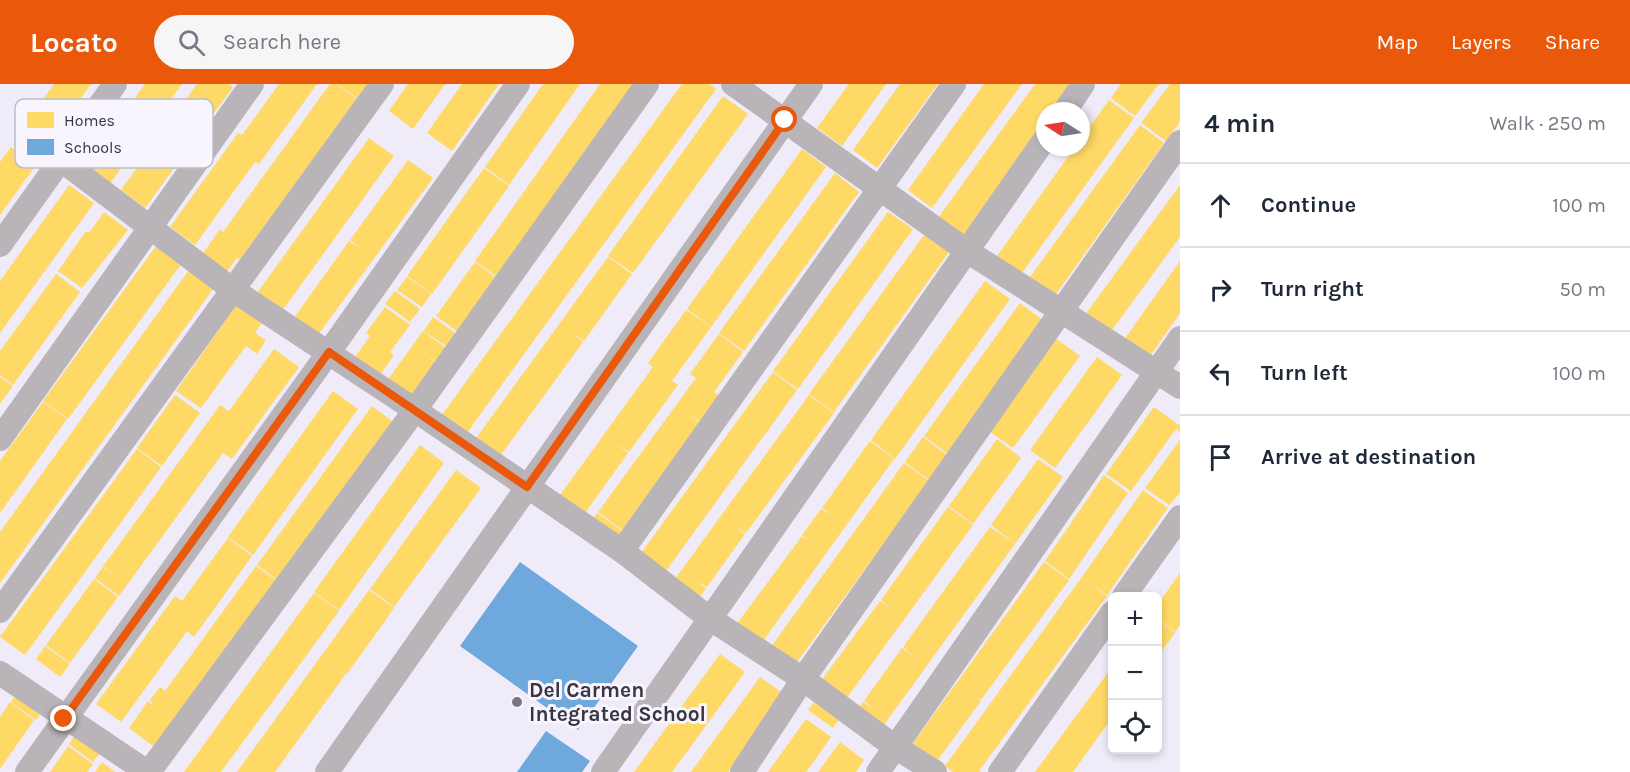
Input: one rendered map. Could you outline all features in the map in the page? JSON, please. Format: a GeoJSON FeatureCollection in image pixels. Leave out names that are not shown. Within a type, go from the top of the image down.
{"type":"FeatureCollection","features":[{"type":"Feature","properties":{"kind":"street"},"geometry":{"type":"LineString","coordinates":[[104,99],[115,84]]}},
{"type":"Feature","properties":{"kind":"street"},"geometry":{"type":"LineString","coordinates":[[213,140],[252,84]]}},
{"type":"Feature","properties":{"kind":"street"},"geometry":{"type":"LineString","coordinates":[[0,611],[382,84]]}},
{"type":"Feature","properties":{"kind":"street"},"geometry":{"type":"LineString","coordinates":[[27,772],[329,352],[518,84]]}},
{"type":"Feature","properties":{"kind":"street"},"geometry":{"type":"LineString","coordinates":[[0,673],[64,719],[148,772],[415,410],[647,84]]}},
{"type":"Feature","properties":{"kind":"street"},"geometry":{"type":"LineString","coordinates":[[733,84],[967,251],[1180,387]]}},
{"type":"Feature","properties":{"kind":"street"},"geometry":{"type":"LineString","coordinates":[[327,772],[811,84]]}},
{"type":"Feature","properties":{"kind":"street"},"geometry":{"type":"LineString","coordinates":[[622,552],[954,84]]}},
{"type":"Feature","properties":{"kind":"street"},"geometry":{"type":"LineString","coordinates":[[1071,102],[1083,84]]}},
{"type":"Feature","properties":{"kind":"street"},"geometry":{"type":"LineString","coordinates":[[742,772],[803,679],[1180,142]]}},
{"type":"Feature","properties":{"kind":"street"},"geometry":{"type":"LineString","coordinates":[[603,772],[1036,152]]}},
{"type":"Feature","properties":{"kind":"street"},"geometry":{"type":"LineString","coordinates":[[0,245],[55,168]]}},
{"type":"Feature","properties":{"kind":"street"},"geometry":{"type":"LineString","coordinates":[[72,168],[233,290],[329,352],[622,552],[709,618],[803,679],[895,747],[935,772]]}},
{"type":"Feature","properties":{"kind":"street"},"geometry":{"type":"LineString","coordinates":[[0,439],[194,168]]}},
{"type":"Feature","properties":{"kind":"street"},"geometry":{"type":"LineString","coordinates":[[878,772],[1180,338]]}},
{"type":"Feature","properties":{"kind":"street"},"geometry":{"type":"LineString","coordinates":[[1128,592],[1180,517]]}},
{"type":"Feature","properties":{"kind":"street"},"geometry":{"type":"LineString","coordinates":[[1000,772],[1108,620]]}},
{"type":"Feature","properties":{"kind":"building: Homes"},"geometry":{"type":"Polygon","coordinates":[[[54,84],[91,84],[80,99],[43,99],[54,84]]]}},
{"type":"Feature","properties":{"kind":"building: Homes"},"geometry":{"type":"Polygon","coordinates":[[[145,84],[182,84],[171,99],[134,99],[145,84]]]}},
{"type":"Feature","properties":{"kind":"building: Homes"},"geometry":{"type":"Polygon","coordinates":[[[197,84],[229,84],[233,87],[213,114],[213,99],[186,99],[197,84]]]}},
{"type":"Feature","properties":{"kind":"building: Homes"},"geometry":{"type":"Polygon","coordinates":[[[279,84],[317,84],[259,164],[255,162],[195,245],[170,227],[238,133],[242,135],[279,84]]]}},
{"type":"Feature","properties":{"kind":"building: Homes"},"geometry":{"type":"Polygon","coordinates":[[[330,84],[336,84],[357,99],[240,260],[237,258],[225,274],[201,256],[220,229],[223,232],[330,84]]]}},
{"type":"Feature","properties":{"kind":"building: Homes"},"geometry":{"type":"Polygon","coordinates":[[[337,84],[368,84],[357,98],[337,84]]]}},
{"type":"Feature","properties":{"kind":"building: Homes"},"geometry":{"type":"Polygon","coordinates":[[[408,84],[445,84],[413,129],[389,111],[408,84]]]}},
{"type":"Feature","properties":{"kind":"building: Homes"},"geometry":{"type":"Polygon","coordinates":[[[462,84],[499,84],[452,151],[427,133],[462,84]]]}},
{"type":"Feature","properties":{"kind":"building: Homes"},"geometry":{"type":"Polygon","coordinates":[[[543,84],[580,84],[509,185],[485,167],[543,84]]]}},
{"type":"Feature","properties":{"kind":"building: Homes"},"geometry":{"type":"Polygon","coordinates":[[[600,84],[638,84],[500,279],[475,261],[600,84]]]}},
{"type":"Feature","properties":{"kind":"building: Homes"},"geometry":{"type":"Polygon","coordinates":[[[682,84],[709,84],[716,89],[464,437],[439,419],[682,84]]]}},
{"type":"Feature","properties":{"kind":"building: Homes"},"geometry":{"type":"Polygon","coordinates":[[[849,84],[886,84],[842,146],[817,128],[849,84]]]}},
{"type":"Feature","properties":{"kind":"building: Homes"},"geometry":{"type":"Polygon","coordinates":[[[900,84],[938,84],[877,168],[853,150],[900,84]]]}},
{"type":"Feature","properties":{"kind":"building: Homes"},"geometry":{"type":"Polygon","coordinates":[[[984,84],[1022,84],[932,208],[908,190],[984,84]]]}},
{"type":"Feature","properties":{"kind":"building: Homes"},"geometry":{"type":"Polygon","coordinates":[[[1035,84],[1072,84],[1059,102],[1036,102],[1036,134],[963,236],[938,218],[1035,84]]]}},
{"type":"Feature","properties":{"kind":"building: Homes"},"geometry":{"type":"Polygon","coordinates":[[[1121,84],[1159,84],[1135,116],[1111,98],[1121,84]]]}},
{"type":"Feature","properties":{"kind":"building: Homes"},"geometry":{"type":"Polygon","coordinates":[[[1170,84],[1180,84],[1180,122],[1166,141],[1141,123],[1170,84]]]}},
{"type":"Feature","properties":{"kind":"building: Homes"},"geometry":{"type":"Polygon","coordinates":[[[723,96],[748,114],[633,273],[608,256],[723,96]]]}},
{"type":"Feature","properties":{"kind":"building: Homes"},"geometry":{"type":"Polygon","coordinates":[[[1109,100],[1134,118],[1019,277],[995,259],[1069,156],[1090,156],[1090,126],[1109,100]]]}},
{"type":"Feature","properties":{"kind":"building: Homes"},"geometry":{"type":"Polygon","coordinates":[[[1140,125],[1164,143],[1051,301],[1025,284],[1140,125]]]}},
{"type":"Feature","properties":{"kind":"building: Homes"},"geometry":{"type":"Polygon","coordinates":[[[369,138],[394,156],[277,318],[252,300],[369,138]]]}},
{"type":"Feature","properties":{"kind":"building: Homes"},"geometry":{"type":"Polygon","coordinates":[[[11,147],[15,150],[15,168],[34,168],[0,215],[0,162],[11,147]]]}},
{"type":"Feature","properties":{"kind":"building: Homes"},"geometry":{"type":"Polygon","coordinates":[[[802,149],[826,167],[711,327],[687,309],[802,149]]]}},
{"type":"Feature","properties":{"kind":"building: Homes"},"geometry":{"type":"Polygon","coordinates":[[[408,160],[433,178],[315,339],[291,322],[349,241],[361,248],[350,240],[408,160]]]}},
{"type":"Feature","properties":{"kind":"building: Homes"},"geometry":{"type":"Polygon","coordinates":[[[86,168],[121,168],[109,185],[86,168]]]}},
{"type":"Feature","properties":{"kind":"building: Homes"},"geometry":{"type":"Polygon","coordinates":[[[137,168],[174,168],[145,208],[121,190],[137,168]]]}},
{"type":"Feature","properties":{"kind":"building: Homes"},"geometry":{"type":"Polygon","coordinates":[[[484,168],[509,186],[432,294],[407,276],[484,168]]]}},
{"type":"Feature","properties":{"kind":"building: Homes"},"geometry":{"type":"Polygon","coordinates":[[[835,173],[859,192],[744,351],[719,333],[835,173]]]}},
{"type":"Feature","properties":{"kind":"building: Homes"},"geometry":{"type":"Polygon","coordinates":[[[69,185],[94,203],[0,333],[0,281],[69,185]]]}},
{"type":"Feature","properties":{"kind":"building: Homes"},"geometry":{"type":"Polygon","coordinates":[[[1180,185],[1180,237],[1107,337],[1082,319],[1180,185]]]}},
{"type":"Feature","properties":{"kind":"building: Homes"},"geometry":{"type":"Polygon","coordinates":[[[104,212],[128,230],[82,288],[58,271],[86,231],[89,233],[104,212]]]}},
{"type":"Feature","properties":{"kind":"building: Homes"},"geometry":{"type":"Polygon","coordinates":[[[888,212],[913,229],[798,389],[773,371],[888,212]]]}},
{"type":"Feature","properties":{"kind":"building: Homes"},"geometry":{"type":"Polygon","coordinates":[[[924,235],[949,252],[834,412],[809,394],[924,235]]]}},
{"type":"Feature","properties":{"kind":"building: Homes"},"geometry":{"type":"Polygon","coordinates":[[[157,245],[182,263],[68,419],[43,401],[157,245]]]}},
{"type":"Feature","properties":{"kind":"building: Homes"},"geometry":{"type":"Polygon","coordinates":[[[608,257],[632,274],[584,341],[572,333],[583,342],[495,463],[471,445],[608,257]]]}},
{"type":"Feature","properties":{"kind":"building: Homes"},"geometry":{"type":"Polygon","coordinates":[[[1180,261],[1180,313],[1146,362],[1121,344],[1180,261]]]}},
{"type":"Feature","properties":{"kind":"building: Homes"},"geometry":{"type":"Polygon","coordinates":[[[475,262],[499,280],[461,334],[436,316],[475,262]]]}},
{"type":"Feature","properties":{"kind":"building: Homes"},"geometry":{"type":"Polygon","coordinates":[[[191,267],[216,285],[0,583],[0,532],[191,267]]]}},
{"type":"Feature","properties":{"kind":"building: Homes"},"geometry":{"type":"Polygon","coordinates":[[[56,274],[80,292],[13,385],[0,375],[0,351],[56,274]]]}},
{"type":"Feature","properties":{"kind":"building: Homes"},"geometry":{"type":"Polygon","coordinates":[[[407,277],[431,294],[422,307],[397,290],[407,277]]]}},
{"type":"Feature","properties":{"kind":"building: Homes"},"geometry":{"type":"Polygon","coordinates":[[[985,281],[1010,299],[895,459],[871,440],[985,281]]]}},
{"type":"Feature","properties":{"kind":"building: Homes"},"geometry":{"type":"Polygon","coordinates":[[[395,291],[420,309],[410,322],[385,304],[395,291]]]}},
{"type":"Feature","properties":{"kind":"building: Homes"},"geometry":{"type":"Polygon","coordinates":[[[242,297],[267,315],[255,333],[266,340],[257,354],[246,346],[201,408],[176,391],[242,297]]]}},
{"type":"Feature","properties":{"kind":"building: Homes"},"geometry":{"type":"Polygon","coordinates":[[[1020,303],[1044,321],[948,454],[924,436],[1020,303]]]}},
{"type":"Feature","properties":{"kind":"building: Homes"},"geometry":{"type":"Polygon","coordinates":[[[385,307],[410,325],[390,352],[394,355],[375,382],[350,364],[370,336],[366,333],[385,307]]]}},
{"type":"Feature","properties":{"kind":"building: Homes"},"geometry":{"type":"Polygon","coordinates":[[[686,310],[711,327],[672,381],[678,385],[629,452],[617,444],[628,453],[580,520],[555,502],[653,367],[648,363],[686,310]]]}},
{"type":"Feature","properties":{"kind":"building: Homes"},"geometry":{"type":"Polygon","coordinates":[[[433,317],[458,335],[449,348],[424,331],[433,317]]]}},
{"type":"Feature","properties":{"kind":"building: Homes"},"geometry":{"type":"Polygon","coordinates":[[[423,331],[447,349],[437,362],[423,353],[437,363],[408,403],[384,385],[423,331]]]}},
{"type":"Feature","properties":{"kind":"building: Homes"},"geometry":{"type":"Polygon","coordinates":[[[719,334],[743,352],[714,392],[720,396],[701,422],[689,415],[700,423],[622,530],[598,512],[696,378],[690,374],[719,334]]]}},
{"type":"Feature","properties":{"kind":"building: Homes"},"geometry":{"type":"Polygon","coordinates":[[[1055,338],[1080,356],[1013,448],[989,431],[1055,338]]]}},
{"type":"Feature","properties":{"kind":"building: Homes"},"geometry":{"type":"Polygon","coordinates":[[[274,349],[299,367],[232,459],[223,453],[119,596],[95,578],[103,567],[114,575],[103,566],[220,405],[229,411],[274,349]]]}},
{"type":"Feature","properties":{"kind":"building: Homes"},"geometry":{"type":"Polygon","coordinates":[[[1097,357],[1122,375],[1055,468],[1030,450],[1097,357]]]}},
{"type":"Feature","properties":{"kind":"building: Homes"},"geometry":{"type":"Polygon","coordinates":[[[773,372],[797,390],[661,578],[636,560],[773,372]]]}},
{"type":"Feature","properties":{"kind":"building: Homes"},"geometry":{"type":"Polygon","coordinates":[[[0,377],[13,386],[0,404],[0,377]]]}},
{"type":"Feature","properties":{"kind":"building: Homes"},"geometry":{"type":"Polygon","coordinates":[[[333,391],[358,409],[253,555],[228,537],[333,391]]]}},
{"type":"Feature","properties":{"kind":"building: Homes"},"geometry":{"type":"Polygon","coordinates":[[[175,395],[200,413],[162,466],[137,448],[175,395]]]}},
{"type":"Feature","properties":{"kind":"building: Homes"},"geometry":{"type":"Polygon","coordinates":[[[809,395],[834,413],[746,533],[734,526],[745,534],[707,587],[695,580],[706,588],[697,601],[672,583],[809,395]]]}},
{"type":"Feature","properties":{"kind":"building: Homes"},"geometry":{"type":"Polygon","coordinates":[[[43,402],[67,419],[0,513],[0,461],[43,402]]]}},
{"type":"Feature","properties":{"kind":"building: Homes"},"geometry":{"type":"Polygon","coordinates":[[[372,406],[396,424],[281,583],[257,565],[372,406]]]}},
{"type":"Feature","properties":{"kind":"building: Homes"},"geometry":{"type":"Polygon","coordinates":[[[1154,407],[1179,425],[1180,423],[1180,432],[1176,429],[1131,491],[1106,474],[1154,407]]]}},
{"type":"Feature","properties":{"kind":"building: Homes"},"geometry":{"type":"Polygon","coordinates":[[[923,437],[947,455],[929,480],[905,462],[923,437]]]}},
{"type":"Feature","properties":{"kind":"building: Homes"},"geometry":{"type":"Polygon","coordinates":[[[997,439],[1021,458],[973,524],[949,506],[997,439]]]}},
{"type":"Feature","properties":{"kind":"building: Homes"},"geometry":{"type":"Polygon","coordinates":[[[1180,440],[1180,493],[1169,505],[1145,488],[1180,440]]]}},
{"type":"Feature","properties":{"kind":"building: Homes"},"geometry":{"type":"Polygon","coordinates":[[[870,441],[894,459],[758,648],[733,629],[802,536],[816,545],[802,535],[821,509],[833,516],[822,508],[870,441]]]}},
{"type":"Feature","properties":{"kind":"building: Homes"},"geometry":{"type":"Polygon","coordinates":[[[420,445],[444,463],[339,610],[314,592],[420,445]]]}},
{"type":"Feature","properties":{"kind":"building: Homes"},"geometry":{"type":"Polygon","coordinates":[[[137,449],[161,467],[25,655],[0,637],[137,449]]]}},
{"type":"Feature","properties":{"kind":"building: Homes"},"geometry":{"type":"Polygon","coordinates":[[[1038,459],[1063,477],[1015,544],[991,525],[1038,459]]]}},
{"type":"Feature","properties":{"kind":"building: Homes"},"geometry":{"type":"Polygon","coordinates":[[[904,463],[929,481],[792,669],[768,651],[904,463]]]}},
{"type":"Feature","properties":{"kind":"building: Homes"},"geometry":{"type":"Polygon","coordinates":[[[456,470],[481,488],[394,607],[370,589],[456,470]]]}},
{"type":"Feature","properties":{"kind":"building: Homes"},"geometry":{"type":"Polygon","coordinates":[[[1104,475],[1128,493],[1069,579],[1045,561],[1104,475]]]}},
{"type":"Feature","properties":{"kind":"building: Homes"},"geometry":{"type":"Polygon","coordinates":[[[1143,490],[1168,508],[1107,595],[1082,577],[1143,490]]]}},
{"type":"Feature","properties":{"kind":"building: Homes"},"geometry":{"type":"Polygon","coordinates":[[[948,507],[973,525],[846,699],[821,681],[880,601],[892,609],[881,600],[948,507]]]}},
{"type":"Feature","properties":{"kind":"building: Homes"},"geometry":{"type":"Polygon","coordinates":[[[597,513],[622,531],[612,544],[588,526],[597,513]]]}},
{"type":"Feature","properties":{"kind":"building: Homes"},"geometry":{"type":"Polygon","coordinates":[[[990,527],[1015,544],[878,733],[854,715],[863,702],[875,710],[864,701],[902,648],[916,658],[903,647],[990,527]]]}},
{"type":"Feature","properties":{"kind":"building: Homes"},"geometry":{"type":"Polygon","coordinates":[[[228,538],[252,556],[194,637],[187,631],[121,722],[96,704],[175,596],[182,601],[228,538]]]}},
{"type":"Feature","properties":{"kind":"building: Homes"},"geometry":{"type":"Polygon","coordinates":[[[1044,562],[1069,580],[981,700],[969,693],[981,701],[932,768],[908,750],[1044,562]]]}},
{"type":"Feature","properties":{"kind":"building: Homes"},"geometry":{"type":"Polygon","coordinates":[[[256,566],[281,584],[232,650],[218,640],[232,651],[153,746],[129,728],[148,701],[154,706],[150,700],[160,687],[165,691],[256,566]]]}},
{"type":"Feature","properties":{"kind":"building: Homes"},"geometry":{"type":"Polygon","coordinates":[[[1180,573],[1180,625],[1175,632],[1162,622],[1162,598],[1180,573]]]}},
{"type":"Feature","properties":{"kind":"building: Homes"},"geometry":{"type":"Polygon","coordinates":[[[1082,577],[1107,596],[979,771],[981,772],[953,772],[945,766],[1082,577]]]}},
{"type":"Feature","properties":{"kind":"building: Homes"},"geometry":{"type":"Polygon","coordinates":[[[94,579],[118,597],[70,663],[46,645],[94,579]]]}},
{"type":"Feature","properties":{"kind":"building: Homes"},"geometry":{"type":"Polygon","coordinates":[[[369,590],[394,608],[346,675],[334,667],[345,675],[275,772],[237,772],[369,590]]]}},
{"type":"Feature","properties":{"kind":"building: Homes"},"geometry":{"type":"Polygon","coordinates":[[[314,593],[339,611],[221,772],[184,772],[314,593]]]}},
{"type":"Feature","properties":{"kind":"building: Homes"},"geometry":{"type":"Polygon","coordinates":[[[1162,623],[1175,633],[1162,651],[1162,623]]]}},
{"type":"Feature","properties":{"kind":"building: Homes"},"geometry":{"type":"Polygon","coordinates":[[[45,646],[70,664],[60,677],[36,659],[45,646]]]}},
{"type":"Feature","properties":{"kind":"building: Homes"},"geometry":{"type":"Polygon","coordinates":[[[720,654],[745,672],[697,738],[672,772],[634,772],[720,654]]]}},
{"type":"Feature","properties":{"kind":"building: Homes"},"geometry":{"type":"Polygon","coordinates":[[[1108,672],[1108,724],[1073,772],[1035,772],[1108,672]]]}},
{"type":"Feature","properties":{"kind":"building: Homes"},"geometry":{"type":"Polygon","coordinates":[[[760,677],[784,694],[728,772],[691,772],[760,677]]]}},
{"type":"Feature","properties":{"kind":"building: Homes"},"geometry":{"type":"Polygon","coordinates":[[[21,689],[45,707],[36,720],[11,702],[21,689]]]}},
{"type":"Feature","properties":{"kind":"building: Homes"},"geometry":{"type":"Polygon","coordinates":[[[818,697],[842,715],[833,728],[808,710],[818,697]]]}},
{"type":"Feature","properties":{"kind":"building: Homes"},"geometry":{"type":"Polygon","coordinates":[[[10,702],[34,720],[0,769],[0,717],[10,702]]]}},
{"type":"Feature","properties":{"kind":"building: Homes"},"geometry":{"type":"Polygon","coordinates":[[[806,719],[831,737],[812,764],[806,772],[768,772],[806,719]]]}},
{"type":"Feature","properties":{"kind":"building: Homes"},"geometry":{"type":"Polygon","coordinates":[[[78,731],[103,749],[93,762],[69,744],[78,731]]]}},
{"type":"Feature","properties":{"kind":"building: Homes"},"geometry":{"type":"Polygon","coordinates":[[[840,742],[864,760],[856,772],[818,772],[840,742]]]}},
{"type":"Feature","properties":{"kind":"building: Homes"},"geometry":{"type":"Polygon","coordinates":[[[68,746],[93,764],[87,772],[50,772],[68,746]]]}},
{"type":"Feature","properties":{"kind":"building: Homes"},"geometry":{"type":"Polygon","coordinates":[[[102,762],[115,772],[95,772],[102,762]]]}},
{"type":"Feature","properties":{"kind":"building: Schools"},"geometry":{"type":"Polygon","coordinates":[[[520,562],[638,646],[578,730],[460,646],[520,562]]]}},
{"type":"Feature","properties":{"kind":"building: Schools"},"geometry":{"type":"Polygon","coordinates":[[[546,731],[590,761],[582,772],[517,772],[546,731]]]}},
{"type":"Feature","properties":{"kind":"place","name":"Del Carmen Integrated School"},"geometry":{"type":"Point","coordinates":[517,702]}},
{"type":"Feature","properties":{"kind":"route"},"geometry":{"type":"LineString","coordinates":[[64,719],[329,352],[527,487],[785,120]]}}]}
